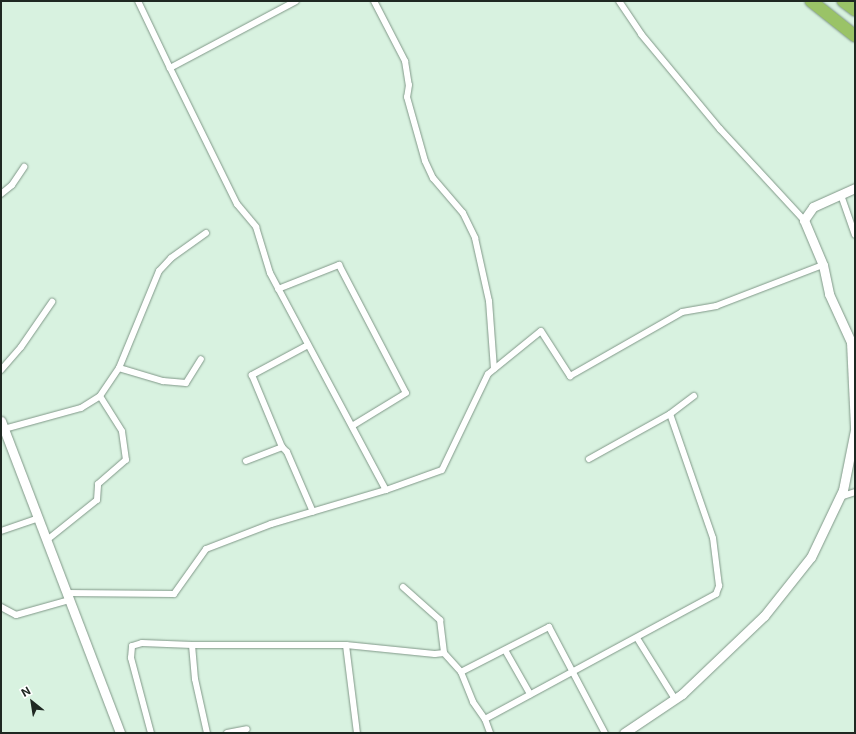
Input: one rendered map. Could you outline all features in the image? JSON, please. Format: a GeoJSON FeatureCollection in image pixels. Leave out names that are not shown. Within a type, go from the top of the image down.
{"type":"FeatureCollection","features":[{"type":"Feature","properties":{"kind":"highway"},"geometry":{"type":"LineString","coordinates":[[811,1],[855,36]]}},
{"type":"Feature","properties":{"kind":"highway"},"geometry":{"type":"LineString","coordinates":[[843,1],[855,10]]}},
{"type":"Feature","properties":{"kind":"street"},"geometry":{"type":"LineString","coordinates":[[138,1],[238,204],[256,227],[270,274],[386,490]]}},
{"type":"Feature","properties":{"kind":"street"},"geometry":{"type":"LineString","coordinates":[[170,68],[296,1]]}},
{"type":"Feature","properties":{"kind":"street"},"geometry":{"type":"LineString","coordinates":[[374,1],[405,62],[409,85],[406,97],[425,161],[433,178],[463,213],[475,238],[489,301],[494,369]]}},
{"type":"Feature","properties":{"kind":"street"},"geometry":{"type":"LineString","coordinates":[[619,1],[641,34],[666,64],[804,220],[823,265],[829,294],[851,342],[855,429],[840,497],[811,557],[764,616],[674,699],[624,733]]}},
{"type":"Feature","properties":{"kind":"street"},"geometry":{"type":"LineString","coordinates":[[1,194],[12,185],[24,167]]}},
{"type":"Feature","properties":{"kind":"street"},"geometry":{"type":"LineString","coordinates":[[804,220],[812,207],[855,188]]}},
{"type":"Feature","properties":{"kind":"street"},"geometry":{"type":"LineString","coordinates":[[841,195],[855,235]]}},
{"type":"Feature","properties":{"kind":"street"},"geometry":{"type":"LineString","coordinates":[[120,733],[3,425],[81,408],[100,396],[119,368],[159,271],[171,258],[206,233]]}},
{"type":"Feature","properties":{"kind":"street"},"geometry":{"type":"LineString","coordinates":[[278,289],[339,265],[406,393],[352,426]]}},
{"type":"Feature","properties":{"kind":"street"},"geometry":{"type":"LineString","coordinates":[[1,607],[16,615],[68,596],[174,594],[206,549],[271,524],[386,490],[442,470],[488,374],[541,331],[570,376],[682,312],[716,306],[823,265]]}},
{"type":"Feature","properties":{"kind":"street"},"geometry":{"type":"LineString","coordinates":[[1,370],[21,347],[52,302]]}},
{"type":"Feature","properties":{"kind":"street"},"geometry":{"type":"LineString","coordinates":[[308,345],[252,375],[282,447],[287,452],[314,512]]}},
{"type":"Feature","properties":{"kind":"street"},"geometry":{"type":"LineString","coordinates":[[119,368],[163,381],[186,383],[201,359]]}},
{"type":"Feature","properties":{"kind":"street"},"geometry":{"type":"LineString","coordinates":[[47,540],[97,500],[98,484],[126,460],[122,431],[100,396]]}},
{"type":"Feature","properties":{"kind":"street"},"geometry":{"type":"LineString","coordinates":[[589,459],[670,414],[694,396]]}},
{"type":"Feature","properties":{"kind":"street"},"geometry":{"type":"LineString","coordinates":[[484,719],[637,638],[716,594],[719,586],[713,538],[670,414]]}},
{"type":"Feature","properties":{"kind":"street"},"geometry":{"type":"LineString","coordinates":[[246,461],[282,447]]}},
{"type":"Feature","properties":{"kind":"street"},"geometry":{"type":"LineString","coordinates":[[840,497],[855,492]]}},
{"type":"Feature","properties":{"kind":"street"},"geometry":{"type":"LineString","coordinates":[[1,531],[38,518]]}},
{"type":"Feature","properties":{"kind":"street"},"geometry":{"type":"LineString","coordinates":[[403,587],[440,620],[444,653],[461,672],[473,702],[484,719],[490,733]]}},
{"type":"Feature","properties":{"kind":"street"},"geometry":{"type":"LineString","coordinates":[[461,672],[549,627],[574,671],[605,733]]}},
{"type":"Feature","properties":{"kind":"street"},"geometry":{"type":"LineString","coordinates":[[637,638],[674,699]]}},
{"type":"Feature","properties":{"kind":"street"},"geometry":{"type":"LineString","coordinates":[[151,733],[131,658],[132,646],[142,643],[192,645],[346,645],[435,654],[444,653]]}},
{"type":"Feature","properties":{"kind":"street"},"geometry":{"type":"LineString","coordinates":[[192,645],[195,679],[207,733]]}},
{"type":"Feature","properties":{"kind":"street"},"geometry":{"type":"LineString","coordinates":[[346,645],[357,733]]}},
{"type":"Feature","properties":{"kind":"street"},"geometry":{"type":"LineString","coordinates":[[504,650],[530,694]]}},
{"type":"Feature","properties":{"kind":"street"},"geometry":{"type":"LineString","coordinates":[[227,733],[247,729]]}}]}
